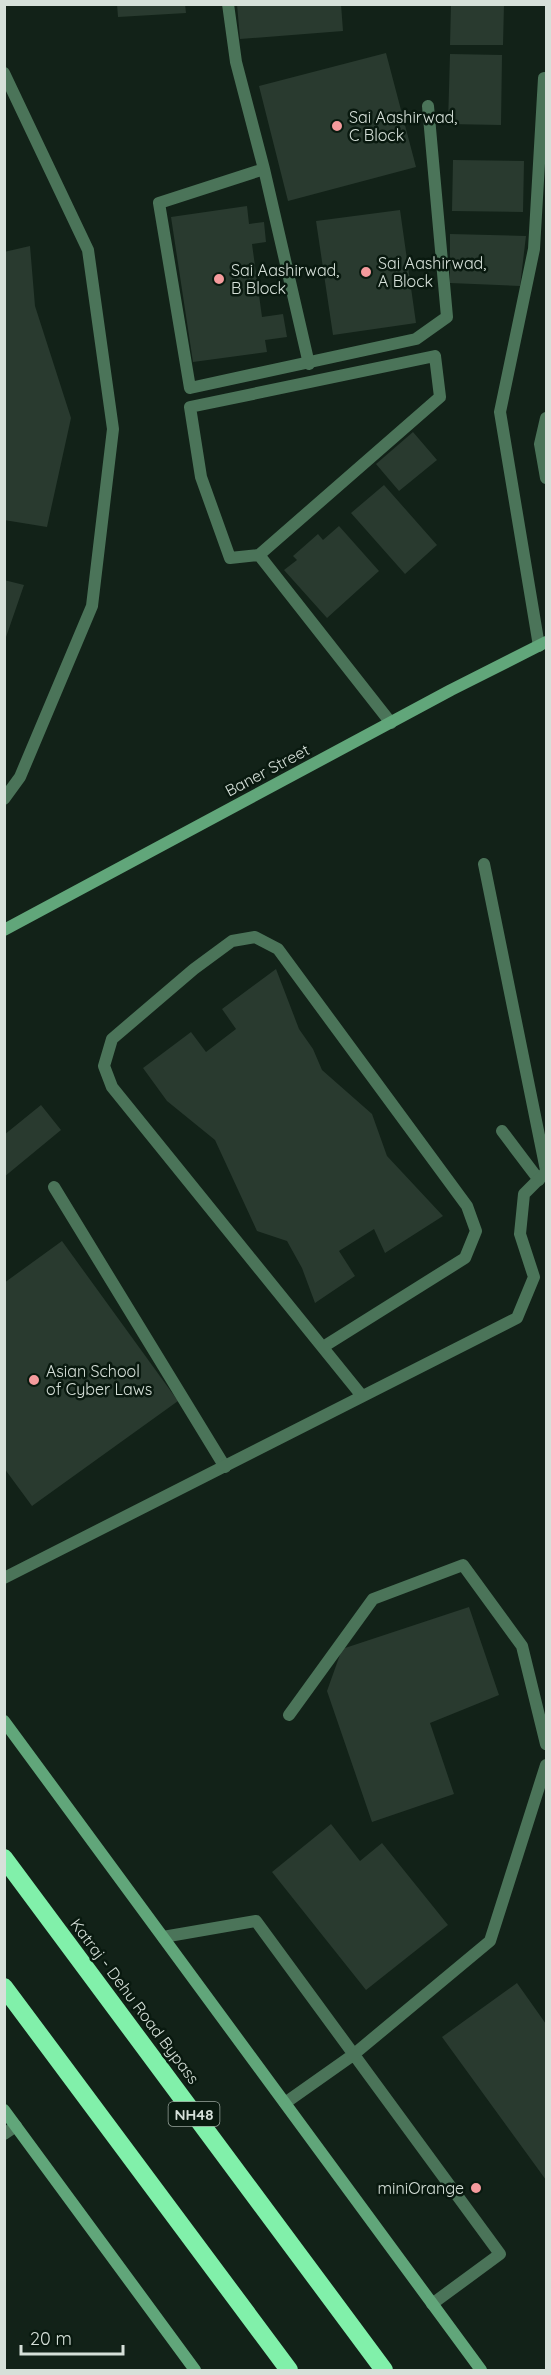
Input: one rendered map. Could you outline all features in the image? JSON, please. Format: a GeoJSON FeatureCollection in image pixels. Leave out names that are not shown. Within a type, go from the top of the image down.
{"type":"FeatureCollection","features":[{"type":"Feature","properties":{"kind":"highway","name":"Katraj - Dehu Road Bypass"},"geometry":{"type":"LineString","coordinates":[[4,1858],[384,2370]]}},
{"type":"Feature","properties":{"kind":"highway"},"geometry":{"type":"LineString","coordinates":[[4,1987],[289,2370]]}},
{"type":"Feature","properties":{"kind":"street"},"geometry":{"type":"LineString","coordinates":[[228,4],[236,62],[264,169],[309,364]]}},
{"type":"Feature","properties":{"kind":"street"},"geometry":{"type":"LineString","coordinates":[[4,73],[88,250],[113,429],[92,606],[20,777],[4,799]]}},
{"type":"Feature","properties":{"kind":"street"},"geometry":{"type":"LineString","coordinates":[[543,644],[501,412],[534,249],[544,78]]}},
{"type":"Feature","properties":{"kind":"street"},"geometry":{"type":"LineString","coordinates":[[264,169],[159,203],[190,388],[416,339],[447,317],[428,106]]}},
{"type":"Feature","properties":{"kind":"street"},"geometry":{"type":"LineString","coordinates":[[435,356],[440,397],[258,555],[230,558],[201,477],[190,407],[435,356]]}},
{"type":"Feature","properties":{"kind":"street"},"geometry":{"type":"LineString","coordinates":[[546,418],[540,444],[546,478]]}},
{"type":"Feature","properties":{"kind":"street"},"geometry":{"type":"LineString","coordinates":[[258,555],[391,723]]}},
{"type":"Feature","properties":{"kind":"street","name":"Baner Street"},"geometry":{"type":"LineString","coordinates":[[4,930],[543,644]]}},
{"type":"Feature","properties":{"kind":"street"},"geometry":{"type":"LineString","coordinates":[[484,864],[544,1174]]}},
{"type":"Feature","properties":{"kind":"street"},"geometry":{"type":"LineString","coordinates":[[323,1347],[465,1258],[476,1231],[467,1206],[278,950],[255,937],[232,941],[194,969],[112,1040],[104,1066],[112,1087],[362,1396]]}},
{"type":"Feature","properties":{"kind":"street"},"geometry":{"type":"LineString","coordinates":[[502,1131],[544,1174]]}},
{"type":"Feature","properties":{"kind":"street"},"geometry":{"type":"LineString","coordinates":[[4,1578],[517,1318],[534,1277],[520,1234],[524,1194],[544,1174]]}},
{"type":"Feature","properties":{"kind":"street"},"geometry":{"type":"LineString","coordinates":[[54,1187],[225,1467]]}},
{"type":"Feature","properties":{"kind":"street"},"geometry":{"type":"LineString","coordinates":[[289,1715],[373,1599],[463,1565],[522,1646],[546,1744]]}},
{"type":"Feature","properties":{"kind":"street"},"geometry":{"type":"LineString","coordinates":[[4,1721],[481,2370]]}},
{"type":"Feature","properties":{"kind":"street"},"geometry":{"type":"LineString","coordinates":[[285,2103],[353,2055],[490,1941],[546,1765]]}},
{"type":"Feature","properties":{"kind":"street"},"geometry":{"type":"LineString","coordinates":[[163,1937],[256,1921],[500,2254],[432,2304]]}},
{"type":"Feature","properties":{"kind":"street"},"geometry":{"type":"LineString","coordinates":[[4,2110],[195,2370]]}},
{"type":"Feature","properties":{"kind":"street"},"geometry":{"type":"LineString","coordinates":[[4,2134],[16,2126]]}},
{"type":"Feature","properties":{"kind":"building"},"geometry":{"type":"Polygon","coordinates":[[[117,4],[185,4],[186,13],[118,17],[117,4]]]}},
{"type":"Feature","properties":{"kind":"building"},"geometry":{"type":"Polygon","coordinates":[[[237,4],[341,4],[343,31],[240,39],[237,4]]]}},
{"type":"Feature","properties":{"kind":"building"},"geometry":{"type":"Polygon","coordinates":[[[451,4],[504,4],[503,45],[450,45],[451,4]]]}},
{"type":"Feature","properties":{"kind":"building","name":"Sai Aashirwad, C Block"},"geometry":{"type":"Polygon","coordinates":[[[386,53],[416,167],[288,201],[259,86],[386,53]]]}},
{"type":"Feature","properties":{"kind":"building"},"geometry":{"type":"Polygon","coordinates":[[[450,54],[502,55],[501,125],[448,124],[450,54]]]}},
{"type":"Feature","properties":{"kind":"building"},"geometry":{"type":"Polygon","coordinates":[[[453,160],[524,161],[523,212],[452,211],[453,160]]]}},
{"type":"Feature","properties":{"kind":"building","name":"Sai Aashirwad, B Block"},"geometry":{"type":"Polygon","coordinates":[[[247,206],[249,224],[264,222],[266,242],[252,244],[262,317],[283,314],[287,337],[265,340],[267,352],[193,362],[171,217],[247,206]]]}},
{"type":"Feature","properties":{"kind":"building","name":"Sai Aashirwad, A Block"},"geometry":{"type":"Polygon","coordinates":[[[400,210],[416,323],[333,335],[316,221],[400,210]]]}},
{"type":"Feature","properties":{"kind":"building"},"geometry":{"type":"Polygon","coordinates":[[[450,234],[526,236],[520,286],[450,283],[450,234]]]}},
{"type":"Feature","properties":{"kind":"building"},"geometry":{"type":"Polygon","coordinates":[[[30,246],[35,306],[71,418],[47,527],[4,520],[4,252],[30,246]]]}},
{"type":"Feature","properties":{"kind":"building"},"geometry":{"type":"Polygon","coordinates":[[[413,432],[437,460],[399,491],[376,464],[413,432]]]}},
{"type":"Feature","properties":{"kind":"building"},"geometry":{"type":"Polygon","coordinates":[[[384,485],[437,545],[405,574],[351,513],[384,485]]]}},
{"type":"Feature","properties":{"kind":"building"},"geometry":{"type":"Polygon","coordinates":[[[339,526],[379,571],[327,618],[284,570],[297,560],[293,556],[318,534],[323,540],[339,526]]]}},
{"type":"Feature","properties":{"kind":"building"},"geometry":{"type":"Polygon","coordinates":[[[4,580],[24,585],[5,640],[4,640],[4,580]]]}},
{"type":"Feature","properties":{"kind":"building"},"geometry":{"type":"Polygon","coordinates":[[[276,969],[299,1029],[313,1049],[322,1070],[372,1114],[387,1156],[443,1216],[385,1253],[374,1229],[339,1251],[355,1276],[315,1303],[302,1268],[287,1241],[257,1231],[215,1140],[167,1101],[143,1068],[191,1032],[206,1052],[236,1029],[222,1009],[276,969]]]}},
{"type":"Feature","properties":{"kind":"building"},"geometry":{"type":"Polygon","coordinates":[[[41,1105],[61,1130],[4,1177],[4,1135],[41,1105]]]}},
{"type":"Feature","properties":{"kind":"building"},"geometry":{"type":"Polygon","coordinates":[[[62,1241],[178,1401],[32,1506],[4,1468],[4,1283],[62,1241]]]}},
{"type":"Feature","properties":{"kind":"building"},"geometry":{"type":"Polygon","coordinates":[[[469,1607],[499,1695],[430,1723],[454,1794],[372,1822],[327,1691],[342,1649],[469,1607]]]}},
{"type":"Feature","properties":{"kind":"building"},"geometry":{"type":"Polygon","coordinates":[[[331,1824],[360,1861],[382,1843],[448,1925],[366,1990],[272,1872],[331,1824]]]}},
{"type":"Feature","properties":{"kind":"building"},"geometry":{"type":"Polygon","coordinates":[[[517,1983],[546,2024],[546,2180],[442,2037],[517,1983]]]}},
{"type":"Feature","properties":{"kind":"place","name":"Sai Aashirwad, C Block"},"geometry":{"type":"Point","coordinates":[337,126]}},
{"type":"Feature","properties":{"kind":"place","name":"Sai Aashirwad, A Block"},"geometry":{"type":"Point","coordinates":[366,272]}},
{"type":"Feature","properties":{"kind":"place","name":"Sai Aashirwad, B Block"},"geometry":{"type":"Point","coordinates":[219,279]}},
{"type":"Feature","properties":{"kind":"place","name":"Asian School of Cyber Laws"},"geometry":{"type":"Point","coordinates":[34,1380]}},
{"type":"Feature","properties":{"kind":"place","name":"miniOrange"},"geometry":{"type":"Point","coordinates":[476,2188]}}]}
